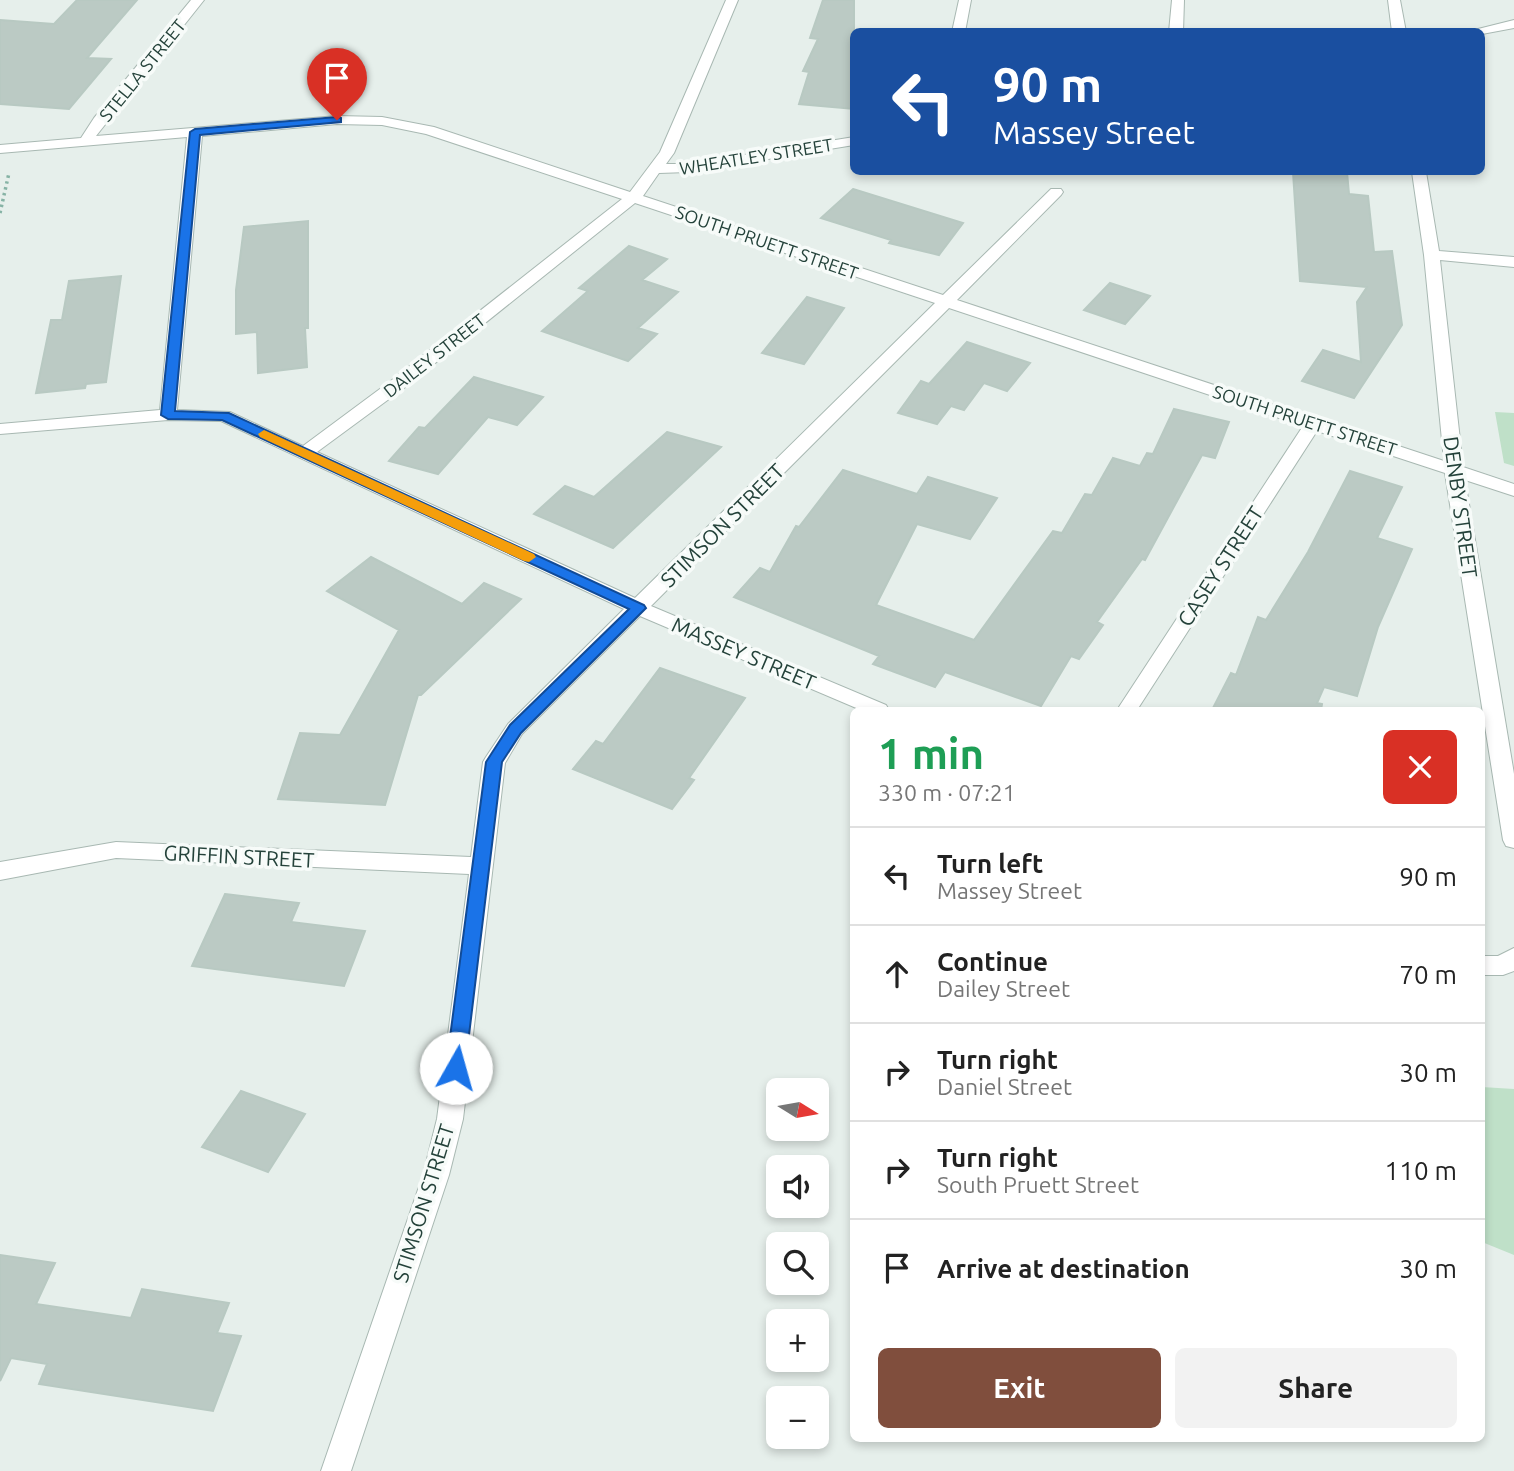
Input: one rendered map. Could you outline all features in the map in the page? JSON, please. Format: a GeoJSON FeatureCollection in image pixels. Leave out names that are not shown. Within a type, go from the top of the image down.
{"type":"FeatureCollection","features":[{"type":"Feature","properties":{"kind":"street","name":"STELLA STREET"},"geometry":{"type":"LineString","coordinates":[[87,140],[99,121],[198,0]]}},
{"type":"Feature","properties":{"kind":"street","name":"DAILEY STREET"},"geometry":{"type":"LineString","coordinates":[[305,453],[398,384],[634,197],[667,153],[732,0]]}},
{"type":"Feature","properties":{"kind":"street"},"geometry":{"type":"LineString","coordinates":[[959,28],[965,0]]}},
{"type":"Feature","properties":{"kind":"street"},"geometry":{"type":"LineString","coordinates":[[1176,28],[1178,0]]}},
{"type":"Feature","properties":{"kind":"street"},"geometry":{"type":"LineString","coordinates":[[1394,0],[1398,28]]}},
{"type":"Feature","properties":{"kind":"street"},"geometry":{"type":"LineString","coordinates":[[1485,30],[1514,24]]}},
{"type":"Feature","properties":{"kind":"street","name":"SOUTH PRUETT STREET"},"geometry":{"type":"LineString","coordinates":[[8,149],[337,120],[382,121],[429,131],[634,197],[943,303],[1514,489]]}},
{"type":"Feature","properties":{"kind":"street"},"geometry":{"type":"LineString","coordinates":[[168,415],[195,132]]}},
{"type":"Feature","properties":{"kind":"street","name":"WHEATLEY STREET"},"geometry":{"type":"LineString","coordinates":[[657,169],[688,168],[850,142]]}},
{"type":"Feature","properties":{"kind":"street","name":"DENBY STREET"},"geometry":{"type":"LineString","coordinates":[[1419,175],[1432,255],[1454,470],[1514,840]]}},
{"type":"Feature","properties":{"kind":"street","name":"STIMSON STREET"},"geometry":{"type":"LineString","coordinates":[[335,1471],[436,1175],[450,1119],[494,762],[515,729],[1056,192]]}},
{"type":"Feature","properties":{"kind":"street"},"geometry":{"type":"LineString","coordinates":[[1432,255],[1514,262]]}},
{"type":"Feature","properties":{"kind":"street"},"geometry":{"type":"LineString","coordinates":[[0,429],[168,415],[224,416],[305,453]]}},
{"type":"Feature","properties":{"kind":"street","name":"CASEY STREET"},"geometry":{"type":"LineString","coordinates":[[1129,707],[1314,422]]}},
{"type":"Feature","properties":{"kind":"street","name":"MASSEY STREET"},"geometry":{"type":"LineString","coordinates":[[305,453],[639,608],[872,707]]}},
{"type":"Feature","properties":{"kind":"street","name":"GRIFFIN STREET"},"geometry":{"type":"LineString","coordinates":[[0,871],[116,850],[480,866]]}},
{"type":"Feature","properties":{"kind":"path"},"geometry":{"type":"LineString","coordinates":[[0,213],[8,149]]}},
{"type":"Feature","properties":{"kind":"green space"},"geometry":{"type":"Polygon","coordinates":[[[1495,412],[1514,413],[1514,466],[1504,463],[1495,412]]]}},
{"type":"Feature","properties":{"kind":"green space"},"geometry":{"type":"Polygon","coordinates":[[[1485,1087],[1514,1089],[1514,1255],[1485,1243],[1485,1087]]]}},
{"type":"Feature","properties":{"kind":"building"},"geometry":{"type":"Polygon","coordinates":[[[77,0],[137,0],[87,58],[111,59],[69,109],[0,104],[0,20],[54,24],[77,0]]]}},
{"type":"Feature","properties":{"kind":"building"},"geometry":{"type":"Polygon","coordinates":[[[823,0],[854,0],[854,28],[850,28],[850,109],[799,104],[809,72],[803,71],[818,39],[810,38],[823,0]]]}},
{"type":"Feature","properties":{"kind":"building"},"geometry":{"type":"Polygon","coordinates":[[[1293,175],[1347,175],[1349,194],[1368,196],[1374,252],[1392,251],[1402,325],[1354,398],[1302,381],[1323,350],[1361,362],[1357,302],[1367,287],[1300,281],[1293,175]]]}},
{"type":"Feature","properties":{"kind":"building"},"geometry":{"type":"Polygon","coordinates":[[[853,189],[963,223],[939,255],[889,243],[891,240],[821,218],[853,189]]]}},
{"type":"Feature","properties":{"kind":"building"},"geometry":{"type":"Polygon","coordinates":[[[308,221],[308,328],[305,328],[307,367],[258,373],[257,332],[236,334],[236,290],[244,227],[308,221]]]}},
{"type":"Feature","properties":{"kind":"building"},"geometry":{"type":"Polygon","coordinates":[[[629,246],[667,259],[642,280],[678,292],[638,328],[657,334],[628,361],[542,331],[588,291],[579,288],[629,246]]]}},
{"type":"Feature","properties":{"kind":"building"},"geometry":{"type":"Polygon","coordinates":[[[121,276],[106,382],[86,384],[85,388],[36,393],[51,320],[62,320],[69,281],[121,276]]]}},
{"type":"Feature","properties":{"kind":"building"},"geometry":{"type":"Polygon","coordinates":[[[1110,283],[1150,296],[1125,324],[1084,310],[1110,283]]]}},
{"type":"Feature","properties":{"kind":"building"},"geometry":{"type":"Polygon","coordinates":[[[807,297],[844,308],[804,364],[762,353],[807,297]]]}},
{"type":"Feature","properties":{"kind":"building"},"geometry":{"type":"Polygon","coordinates":[[[967,342],[1030,363],[1007,391],[984,383],[964,410],[951,406],[937,424],[898,413],[921,381],[929,384],[967,342]]]}},
{"type":"Feature","properties":{"kind":"building"},"geometry":{"type":"Polygon","coordinates":[[[474,377],[543,397],[517,425],[488,417],[438,474],[389,461],[419,427],[425,428],[474,377]]]}},
{"type":"Feature","properties":{"kind":"building"},"geometry":{"type":"Polygon","coordinates":[[[1174,409],[1229,422],[1215,458],[1202,455],[1145,560],[1142,559],[1097,622],[1103,625],[1079,659],[1071,656],[1041,706],[945,672],[935,687],[873,664],[879,656],[734,597],[760,568],[770,572],[796,526],[799,527],[843,470],[917,494],[928,477],[997,498],[970,539],[917,524],[876,605],[974,640],[1053,531],[1062,533],[1085,494],[1092,495],[1113,458],[1140,466],[1147,453],[1153,454],[1174,409]]]}},
{"type":"Feature","properties":{"kind":"building"},"geometry":{"type":"Polygon","coordinates":[[[667,432],[721,447],[613,548],[534,514],[565,486],[594,497],[667,432]]]}},
{"type":"Feature","properties":{"kind":"building"},"geometry":{"type":"Polygon","coordinates":[[[1350,471],[1402,487],[1377,538],[1412,549],[1378,627],[1357,696],[1324,687],[1317,703],[1322,704],[1322,707],[1214,707],[1231,673],[1236,675],[1258,617],[1266,620],[1308,552],[1350,471]]]}},
{"type":"Feature","properties":{"kind":"building"},"geometry":{"type":"Polygon","coordinates":[[[371,557],[462,604],[484,583],[521,599],[418,695],[385,805],[278,799],[300,733],[340,735],[399,630],[327,591],[371,557]]]}},
{"type":"Feature","properties":{"kind":"building"},"geometry":{"type":"Polygon","coordinates":[[[660,668],[745,698],[689,778],[694,780],[672,809],[573,769],[596,741],[603,744],[660,668]]]}},
{"type":"Feature","properties":{"kind":"building"},"geometry":{"type":"Polygon","coordinates":[[[225,894],[299,903],[291,922],[365,931],[344,986],[192,966],[225,894]]]}},
{"type":"Feature","properties":{"kind":"building"},"geometry":{"type":"Polygon","coordinates":[[[241,1091],[305,1114],[268,1172],[202,1147],[241,1091]]]}},
{"type":"Feature","properties":{"kind":"building"},"geometry":{"type":"Polygon","coordinates":[[[0,1255],[55,1263],[36,1304],[131,1318],[142,1289],[229,1303],[217,1333],[241,1336],[213,1411],[39,1384],[47,1364],[11,1358],[0,1381],[0,1255]]]}},
{"type":"Feature","properties":{"kind":"slow traffic"},"geometry":{"type":"LineString","coordinates":[[264,434],[529,557]]}},
{"type":"Feature","properties":{"kind":"route"},"geometry":{"type":"LineString","coordinates":[[337,120],[195,132],[168,415],[224,416],[639,608],[515,729],[494,762],[456,1068]]}}]}
